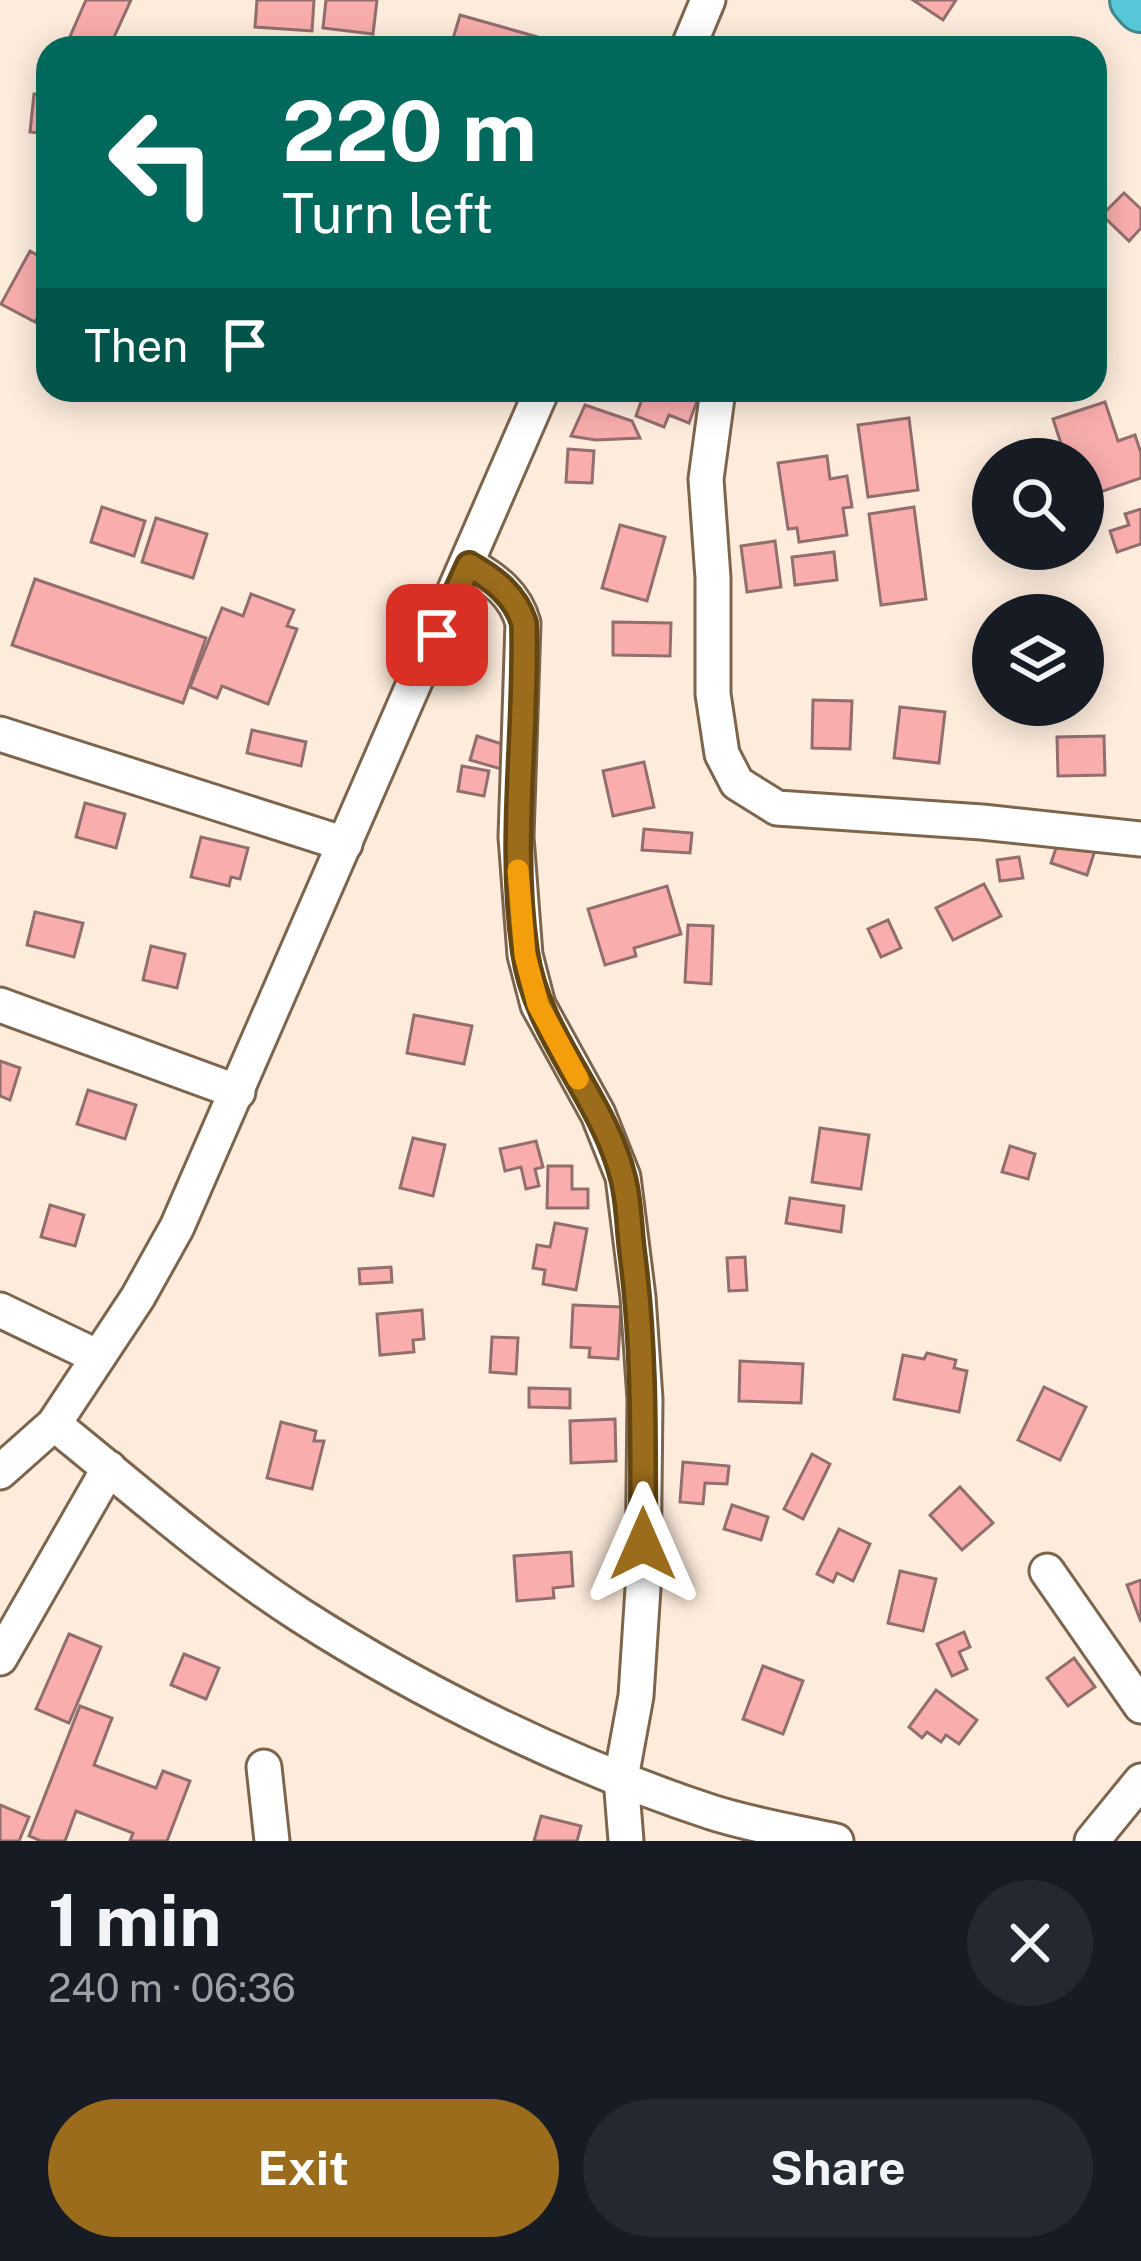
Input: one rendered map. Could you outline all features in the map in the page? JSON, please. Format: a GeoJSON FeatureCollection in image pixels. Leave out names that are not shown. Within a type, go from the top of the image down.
{"type":"FeatureCollection","features":[{"type":"Feature","properties":{"kind":"street"},"geometry":{"type":"LineString","coordinates":[[693,36],[708,0]]}},
{"type":"Feature","properties":{"kind":"street"},"geometry":{"type":"LineString","coordinates":[[0,1472],[55,1424],[177,1227],[537,402]]}},
{"type":"Feature","properties":{"kind":"street"},"geometry":{"type":"LineString","coordinates":[[716,402],[706,479],[713,578],[712,694],[722,754],[736,783],[777,808],[982,821],[1141,839]]}},
{"type":"Feature","properties":{"kind":"street"},"geometry":{"type":"LineString","coordinates":[[469,565],[489,576],[518,604],[524,623],[515,837],[525,955],[538,1005],[598,1114],[623,1177],[638,1297],[645,1400],[643,1588],[636,1696],[621,1778],[626,1841]]}},
{"type":"Feature","properties":{"kind":"street"},"geometry":{"type":"LineString","coordinates":[[0,734],[345,844]]}},
{"type":"Feature","properties":{"kind":"street"},"geometry":{"type":"LineString","coordinates":[[0,1005],[238,1091]]}},
{"type":"Feature","properties":{"kind":"street"},"geometry":{"type":"LineString","coordinates":[[0,1310],[98,1357]]}},
{"type":"Feature","properties":{"kind":"street"},"geometry":{"type":"LineString","coordinates":[[55,1424],[245,1577],[403,1676],[621,1778],[715,1813],[836,1841]]}},
{"type":"Feature","properties":{"kind":"street"},"geometry":{"type":"LineString","coordinates":[[0,1658],[109,1468]]}},
{"type":"Feature","properties":{"kind":"street"},"geometry":{"type":"LineString","coordinates":[[1047,1571],[1141,1706]]}},
{"type":"Feature","properties":{"kind":"street"},"geometry":{"type":"LineString","coordinates":[[264,1767],[272,1841]]}},
{"type":"Feature","properties":{"kind":"street"},"geometry":{"type":"LineString","coordinates":[[1092,1841],[1141,1781]]}},
{"type":"Feature","properties":{"kind":"building"},"geometry":{"type":"Polygon","coordinates":[[[86,0],[131,0],[114,36],[70,36],[86,0]]]}},
{"type":"Feature","properties":{"kind":"building"},"geometry":{"type":"Polygon","coordinates":[[[257,0],[314,0],[312,31],[255,27],[257,0]]]}},
{"type":"Feature","properties":{"kind":"building"},"geometry":{"type":"Polygon","coordinates":[[[326,0],[377,0],[373,34],[323,28],[326,0]]]}},
{"type":"Feature","properties":{"kind":"building"},"geometry":{"type":"Polygon","coordinates":[[[913,0],[956,0],[943,20],[913,0]]]}},
{"type":"Feature","properties":{"kind":"building"},"geometry":{"type":"Polygon","coordinates":[[[460,15],[534,36],[454,36],[460,15]]]}},
{"type":"Feature","properties":{"kind":"building"},"geometry":{"type":"Polygon","coordinates":[[[34,94],[36,94],[36,133],[30,132],[34,94]]]}},
{"type":"Feature","properties":{"kind":"building"},"geometry":{"type":"Polygon","coordinates":[[[1124,193],[1141,209],[1141,228],[1129,241],[1107,220],[1107,210],[1124,193]]]}},
{"type":"Feature","properties":{"kind":"building"},"geometry":{"type":"Polygon","coordinates":[[[30,251],[36,254],[35,322],[1,304],[30,251]]]}},
{"type":"Feature","properties":{"kind":"building"},"geometry":{"type":"Polygon","coordinates":[[[641,402],[697,402],[689,423],[669,415],[664,427],[636,416],[641,402]]]}},
{"type":"Feature","properties":{"kind":"building"},"geometry":{"type":"Polygon","coordinates":[[[1105,402],[1118,441],[1135,435],[1141,478],[1104,491],[1104,438],[1059,438],[1053,419],[1105,402]]]}},
{"type":"Feature","properties":{"kind":"building"},"geometry":{"type":"Polygon","coordinates":[[[585,405],[632,421],[640,438],[571,436],[585,405]]]}},
{"type":"Feature","properties":{"kind":"building"},"geometry":{"type":"Polygon","coordinates":[[[909,418],[918,490],[868,497],[858,425],[909,418]]]}},
{"type":"Feature","properties":{"kind":"building"},"geometry":{"type":"Polygon","coordinates":[[[568,449],[594,451],[592,483],[566,482],[568,449]]]}},
{"type":"Feature","properties":{"kind":"building"},"geometry":{"type":"Polygon","coordinates":[[[827,456],[830,479],[847,476],[852,507],[843,508],[847,535],[799,542],[797,528],[788,529],[778,463],[827,456]]]}},
{"type":"Feature","properties":{"kind":"building"},"geometry":{"type":"Polygon","coordinates":[[[102,507],[145,521],[134,556],[91,542],[102,507]]]}},
{"type":"Feature","properties":{"kind":"building"},"geometry":{"type":"Polygon","coordinates":[[[914,507],[926,599],[881,605],[869,514],[914,507]]]}},
{"type":"Feature","properties":{"kind":"building"},"geometry":{"type":"Polygon","coordinates":[[[1141,509],[1141,544],[1117,552],[1110,531],[1129,525],[1125,514],[1141,509]]]}},
{"type":"Feature","properties":{"kind":"building"},"geometry":{"type":"Polygon","coordinates":[[[156,518],[207,534],[193,578],[142,562],[156,518]]]}},
{"type":"Feature","properties":{"kind":"building"},"geometry":{"type":"Polygon","coordinates":[[[620,525],[665,537],[647,601],[602,588],[620,525]]]}},
{"type":"Feature","properties":{"kind":"building"},"geometry":{"type":"Polygon","coordinates":[[[775,541],[781,587],[747,592],[741,546],[775,541]]]}},
{"type":"Feature","properties":{"kind":"building"},"geometry":{"type":"Polygon","coordinates":[[[834,552],[837,580],[795,585],[792,557],[834,552]]]}},
{"type":"Feature","properties":{"kind":"building"},"geometry":{"type":"Polygon","coordinates":[[[35,579],[206,638],[183,703],[12,645],[35,579]]]}},
{"type":"Feature","properties":{"kind":"building"},"geometry":{"type":"Polygon","coordinates":[[[251,594],[294,610],[287,626],[297,629],[268,704],[222,686],[217,698],[190,687],[222,608],[243,616],[251,594]]]}},
{"type":"Feature","properties":{"kind":"building"},"geometry":{"type":"Polygon","coordinates":[[[613,622],[671,623],[670,656],[613,655],[613,622]]]}},
{"type":"Feature","properties":{"kind":"building"},"geometry":{"type":"Polygon","coordinates":[[[813,700],[852,701],[850,749],[812,748],[813,700]]]}},
{"type":"Feature","properties":{"kind":"building"},"geometry":{"type":"Polygon","coordinates":[[[900,707],[945,712],[939,763],[894,758],[900,707]]]}},
{"type":"Feature","properties":{"kind":"building"},"geometry":{"type":"Polygon","coordinates":[[[252,730],[306,742],[301,766],[247,753],[252,730]]]}},
{"type":"Feature","properties":{"kind":"building"},"geometry":{"type":"Polygon","coordinates":[[[477,736],[508,746],[501,769],[470,760],[477,736]]]}},
{"type":"Feature","properties":{"kind":"building"},"geometry":{"type":"Polygon","coordinates":[[[1104,736],[1105,775],[1058,776],[1057,737],[1104,736]]]}},
{"type":"Feature","properties":{"kind":"building"},"geometry":{"type":"Polygon","coordinates":[[[644,762],[654,807],[613,816],[603,771],[644,762]]]}},
{"type":"Feature","properties":{"kind":"building"},"geometry":{"type":"Polygon","coordinates":[[[462,766],[489,771],[484,796],[458,791],[462,766]]]}},
{"type":"Feature","properties":{"kind":"building"},"geometry":{"type":"Polygon","coordinates":[[[85,803],[125,814],[116,848],[76,837],[85,803]]]}},
{"type":"Feature","properties":{"kind":"building"},"geometry":{"type":"Polygon","coordinates":[[[644,829],[692,833],[690,853],[642,850],[644,829]]]}},
{"type":"Feature","properties":{"kind":"building"},"geometry":{"type":"Polygon","coordinates":[[[1061,833],[1097,844],[1087,875],[1051,863],[1061,833]]]}},
{"type":"Feature","properties":{"kind":"building"},"geometry":{"type":"Polygon","coordinates":[[[201,837],[248,848],[240,879],[231,877],[229,886],[191,877],[201,837]]]}},
{"type":"Feature","properties":{"kind":"building"},"geometry":{"type":"Polygon","coordinates":[[[1019,857],[1023,878],[1000,881],[997,860],[1019,857]]]}},
{"type":"Feature","properties":{"kind":"building"},"geometry":{"type":"Polygon","coordinates":[[[984,884],[1001,916],[953,940],[936,908],[984,884]]]}},
{"type":"Feature","properties":{"kind":"building"},"geometry":{"type":"Polygon","coordinates":[[[667,886],[681,934],[634,948],[636,956],[605,965],[588,909],[667,886]]]}},
{"type":"Feature","properties":{"kind":"building"},"geometry":{"type":"Polygon","coordinates":[[[35,912],[83,923],[74,957],[27,945],[35,912]]]}},
{"type":"Feature","properties":{"kind":"building"},"geometry":{"type":"Polygon","coordinates":[[[888,920],[901,948],[881,957],[868,929],[888,920]]]}},
{"type":"Feature","properties":{"kind":"building"},"geometry":{"type":"Polygon","coordinates":[[[688,925],[713,926],[711,984],[685,982],[688,925]]]}},
{"type":"Feature","properties":{"kind":"building"},"geometry":{"type":"Polygon","coordinates":[[[151,946],[185,954],[177,988],[143,980],[151,946]]]}},
{"type":"Feature","properties":{"kind":"building"},"geometry":{"type":"Polygon","coordinates":[[[414,1015],[472,1026],[464,1064],[407,1053],[414,1015]]]}},
{"type":"Feature","properties":{"kind":"building"},"geometry":{"type":"Polygon","coordinates":[[[0,1061],[20,1068],[10,1100],[0,1096],[0,1061]]]}},
{"type":"Feature","properties":{"kind":"building"},"geometry":{"type":"Polygon","coordinates":[[[88,1090],[136,1105],[125,1139],[77,1124],[88,1090]]]}},
{"type":"Feature","properties":{"kind":"building"},"geometry":{"type":"Polygon","coordinates":[[[820,1128],[869,1135],[861,1189],[812,1182],[820,1128]]]}},
{"type":"Feature","properties":{"kind":"building"},"geometry":{"type":"Polygon","coordinates":[[[413,1138],[445,1145],[433,1196],[400,1188],[413,1138]]]}},
{"type":"Feature","properties":{"kind":"building"},"geometry":{"type":"Polygon","coordinates":[[[536,1141],[543,1167],[535,1169],[539,1186],[526,1189],[521,1167],[505,1171],[500,1149],[536,1141]]]}},
{"type":"Feature","properties":{"kind":"building"},"geometry":{"type":"Polygon","coordinates":[[[1010,1146],[1035,1154],[1028,1179],[1002,1172],[1010,1146]]]}},
{"type":"Feature","properties":{"kind":"building"},"geometry":{"type":"Polygon","coordinates":[[[548,1166],[572,1166],[572,1189],[588,1189],[588,1208],[547,1208],[548,1166]]]}},
{"type":"Feature","properties":{"kind":"building"},"geometry":{"type":"Polygon","coordinates":[[[790,1198],[844,1206],[841,1232],[786,1223],[790,1198]]]}},
{"type":"Feature","properties":{"kind":"building"},"geometry":{"type":"Polygon","coordinates":[[[50,1205],[84,1215],[75,1246],[41,1237],[50,1205]]]}},
{"type":"Feature","properties":{"kind":"building"},"geometry":{"type":"Polygon","coordinates":[[[555,1223],[587,1229],[576,1290],[543,1284],[545,1270],[533,1268],[537,1245],[550,1247],[555,1223]]]}},
{"type":"Feature","properties":{"kind":"building"},"geometry":{"type":"Polygon","coordinates":[[[745,1257],[747,1290],[729,1291],[727,1258],[745,1257]]]}},
{"type":"Feature","properties":{"kind":"building"},"geometry":{"type":"Polygon","coordinates":[[[391,1267],[392,1282],[360,1284],[359,1269],[391,1267]]]}},
{"type":"Feature","properties":{"kind":"building"},"geometry":{"type":"Polygon","coordinates":[[[573,1305],[621,1307],[618,1359],[589,1357],[590,1348],[571,1347],[573,1305]]]}},
{"type":"Feature","properties":{"kind":"building"},"geometry":{"type":"Polygon","coordinates":[[[422,1310],[424,1339],[413,1340],[414,1352],[380,1355],[377,1314],[422,1310]]]}},
{"type":"Feature","properties":{"kind":"building"},"geometry":{"type":"Polygon","coordinates":[[[492,1337],[518,1338],[516,1374],[490,1372],[492,1337]]]}},
{"type":"Feature","properties":{"kind":"building"},"geometry":{"type":"Polygon","coordinates":[[[927,1353],[956,1360],[954,1368],[967,1371],[959,1412],[894,1399],[903,1355],[924,1359],[927,1353]]]}},
{"type":"Feature","properties":{"kind":"building"},"geometry":{"type":"Polygon","coordinates":[[[740,1361],[803,1364],[801,1403],[739,1401],[740,1361]]]}},
{"type":"Feature","properties":{"kind":"building"},"geometry":{"type":"Polygon","coordinates":[[[1044,1387],[1086,1407],[1060,1460],[1018,1440],[1044,1387]]]}},
{"type":"Feature","properties":{"kind":"building"},"geometry":{"type":"Polygon","coordinates":[[[529,1388],[570,1389],[570,1408],[529,1407],[529,1388]]]}},
{"type":"Feature","properties":{"kind":"building"},"geometry":{"type":"Polygon","coordinates":[[[615,1419],[616,1461],[571,1463],[570,1421],[615,1419]]]}},
{"type":"Feature","properties":{"kind":"building"},"geometry":{"type":"Polygon","coordinates":[[[281,1422],[316,1431],[314,1441],[324,1441],[312,1489],[267,1478],[281,1422]]]}},
{"type":"Feature","properties":{"kind":"building"},"geometry":{"type":"Polygon","coordinates":[[[812,1454],[830,1464],[803,1519],[784,1509],[812,1454]]]}},
{"type":"Feature","properties":{"kind":"building"},"geometry":{"type":"Polygon","coordinates":[[[683,1462],[729,1466],[727,1484],[705,1483],[703,1504],[680,1502],[683,1462]]]}},
{"type":"Feature","properties":{"kind":"building"},"geometry":{"type":"Polygon","coordinates":[[[960,1487],[993,1523],[962,1550],[930,1515],[960,1487]]]}},
{"type":"Feature","properties":{"kind":"building"},"geometry":{"type":"Polygon","coordinates":[[[732,1505],[768,1517],[761,1540],[724,1529],[732,1505]]]}},
{"type":"Feature","properties":{"kind":"building"},"geometry":{"type":"Polygon","coordinates":[[[839,1529],[870,1544],[853,1581],[837,1573],[833,1582],[817,1574],[839,1529]]]}},
{"type":"Feature","properties":{"kind":"building"},"geometry":{"type":"Polygon","coordinates":[[[571,1552],[573,1586],[553,1588],[554,1598],[517,1601],[514,1556],[571,1552]]]}},
{"type":"Feature","properties":{"kind":"building"},"geometry":{"type":"Polygon","coordinates":[[[900,1571],[936,1579],[923,1631],[888,1623],[900,1571]]]}},
{"type":"Feature","properties":{"kind":"building"},"geometry":{"type":"Polygon","coordinates":[[[1141,1580],[1141,1622],[1127,1585],[1141,1580]]]}},
{"type":"Feature","properties":{"kind":"building"},"geometry":{"type":"Polygon","coordinates":[[[964,1632],[970,1647],[959,1652],[967,1669],[952,1676],[937,1644],[964,1632]]]}},
{"type":"Feature","properties":{"kind":"building"},"geometry":{"type":"Polygon","coordinates":[[[69,1634],[101,1647],[69,1723],[36,1709],[69,1634]]]}},
{"type":"Feature","properties":{"kind":"building"},"geometry":{"type":"Polygon","coordinates":[[[184,1654],[219,1668],[206,1699],[171,1685],[184,1654]]]}},
{"type":"Feature","properties":{"kind":"building"},"geometry":{"type":"Polygon","coordinates":[[[1074,1658],[1095,1687],[1068,1706],[1047,1678],[1074,1658]]]}},
{"type":"Feature","properties":{"kind":"building"},"geometry":{"type":"Polygon","coordinates":[[[763,1666],[803,1681],[783,1734],[743,1719],[763,1666]]]}},
{"type":"Feature","properties":{"kind":"building"},"geometry":{"type":"Polygon","coordinates":[[[936,1690],[977,1720],[959,1744],[946,1735],[941,1742],[927,1732],[922,1738],[909,1727],[936,1690]]]}},
{"type":"Feature","properties":{"kind":"building"},"geometry":{"type":"Polygon","coordinates":[[[80,1706],[112,1718],[94,1765],[156,1788],[163,1771],[190,1781],[167,1841],[130,1841],[133,1833],[76,1811],[65,1841],[29,1836],[80,1706]]]}},
{"type":"Feature","properties":{"kind":"building"},"geometry":{"type":"Polygon","coordinates":[[[0,1805],[29,1817],[19,1841],[0,1841],[0,1805]]]}},
{"type":"Feature","properties":{"kind":"building"},"geometry":{"type":"Polygon","coordinates":[[[541,1816],[581,1826],[577,1841],[534,1841],[541,1816]]]}},
{"type":"Feature","properties":{"kind":"slow traffic"},"geometry":{"type":"LineString","coordinates":[[518,870],[525,955],[538,1005],[578,1079]]}},
{"type":"Feature","properties":{"kind":"route"},"geometry":{"type":"LineString","coordinates":[[437,635],[469,565],[489,576],[518,604],[524,623],[515,837],[525,955],[549,1030],[598,1114],[623,1177],[645,1400],[643,1544]]}}]}
